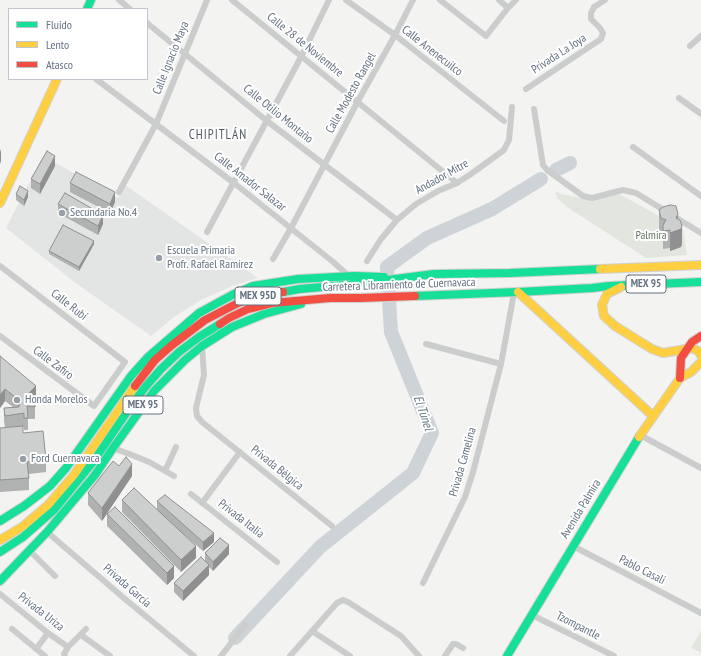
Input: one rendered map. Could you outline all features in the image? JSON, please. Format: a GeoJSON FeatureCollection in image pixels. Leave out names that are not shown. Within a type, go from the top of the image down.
{"type":"FeatureCollection","features":[{"type":"Feature","properties":{"kind":"main road"},"geometry":{"type":"LineString","coordinates":[[0,203],[57,80]]}},
{"type":"Feature","properties":{"kind":"main road","name":"Carretera Libramiento de Cuernavaca"},"geometry":{"type":"LineString","coordinates":[[2,520],[50,486],[66,468],[131,376],[148,357],[198,313],[253,286],[298,280],[351,276],[402,277],[434,274],[701,265]]}},
{"type":"Feature","properties":{"kind":"main road","name":"MEX 95D"},"geometry":{"type":"LineString","coordinates":[[0,552],[23,537],[54,510],[86,458],[139,380],[155,360],[198,325],[222,310],[258,296],[300,289],[356,284],[402,277]]}},
{"type":"Feature","properties":{"kind":"main road","name":"Carretera Libramiento de Cuernavaca"},"geometry":{"type":"LineString","coordinates":[[2,578],[48,532],[95,475],[154,391],[185,360],[202,346],[232,327],[264,314],[296,305],[330,298],[516,293],[623,285],[701,282]]}},
{"type":"Feature","properties":{"kind":"main road"},"geometry":{"type":"LineString","coordinates":[[623,285],[607,294],[602,305],[604,316],[615,326],[652,349],[663,353],[692,348],[695,349],[701,356]]}},
{"type":"Feature","properties":{"kind":"main road"},"geometry":{"type":"LineString","coordinates":[[516,293],[653,416]]}},
{"type":"Feature","properties":{"kind":"main road","name":"MEX 95D"},"geometry":{"type":"LineString","coordinates":[[0,540],[22,527],[67,488],[93,462],[146,386],[179,352],[199,336],[229,318],[257,306],[286,301],[330,298]]}},
{"type":"Feature","properties":{"kind":"main road"},"geometry":{"type":"LineString","coordinates":[[680,378],[681,358],[692,342],[701,336]]}},
{"type":"Feature","properties":{"kind":"main road","name":"Avenida Palmira"},"geometry":{"type":"LineString","coordinates":[[507,656],[640,435],[680,378],[691,372],[701,362]]}},
{"type":"Feature","properties":{"kind":"street"},"geometry":{"type":"LineString","coordinates":[[119,0],[129,8]]}},
{"type":"Feature","properties":{"kind":"street","name":"Calle Ignacio Maya"},"geometry":{"type":"LineString","coordinates":[[119,192],[156,124],[207,0]]}},
{"type":"Feature","properties":{"kind":"street","name":"Calle 28 de Noviembre"},"geometry":{"type":"LineString","coordinates":[[232,0],[457,183]]}},
{"type":"Feature","properties":{"kind":"street"},"geometry":{"type":"LineString","coordinates":[[207,232],[301,57],[329,0]]}},
{"type":"Feature","properties":{"kind":"street","name":"Calle Anenecuilco"},"geometry":{"type":"LineString","coordinates":[[346,0],[395,35],[504,121]]}},
{"type":"Feature","properties":{"kind":"street","name":"Calle Modesto Rangel"},"geometry":{"type":"LineString","coordinates":[[273,259],[413,0]]}},
{"type":"Feature","properties":{"kind":"street"},"geometry":{"type":"LineString","coordinates":[[440,0],[486,36],[516,0]]}},
{"type":"Feature","properties":{"kind":"street"},"geometry":{"type":"LineString","coordinates":[[499,0],[508,8]]}},
{"type":"Feature","properties":{"kind":"street","name":"Privada La Joya"},"geometry":{"type":"LineString","coordinates":[[526,89],[601,39],[603,33],[592,19],[590,13],[594,7],[605,0]]}},
{"type":"Feature","properties":{"kind":"street","name":"Calle Otilio Montaño"},"geometry":{"type":"LineString","coordinates":[[148,24],[267,121],[397,220]]}},
{"type":"Feature","properties":{"kind":"street"},"geometry":{"type":"LineString","coordinates":[[690,46],[701,36]]}},
{"type":"Feature","properties":{"kind":"street","name":"Calle Amador Salazar"},"geometry":{"type":"LineString","coordinates":[[97,80],[234,183],[351,276]]}},
{"type":"Feature","properties":{"kind":"street"},"geometry":{"type":"LineString","coordinates":[[679,98],[701,114]]}},
{"type":"Feature","properties":{"kind":"street","name":"Andador Mitre"},"geometry":{"type":"LineString","coordinates":[[367,261],[380,239],[397,220],[416,204],[438,191],[457,183],[504,150],[509,140],[512,107]]}},
{"type":"Feature","properties":{"kind":"street"},"geometry":{"type":"LineString","coordinates":[[534,109],[543,165],[547,170],[583,196],[592,198],[623,190],[636,193],[701,233]]}},
{"type":"Feature","properties":{"kind":"street"},"geometry":{"type":"LineString","coordinates":[[633,147],[701,196]]}},
{"type":"Feature","properties":{"kind":"street","name":"Calle Rubí"},"geometry":{"type":"LineString","coordinates":[[0,266],[125,362],[94,406]]}},
{"type":"Feature","properties":{"kind":"street","name":"Privada Camelina"},"geometry":{"type":"LineString","coordinates":[[423,582],[465,497],[473,472],[500,364],[516,293]]}},
{"type":"Feature","properties":{"kind":"street","name":"Calle Zafiro"},"geometry":{"type":"LineString","coordinates":[[0,336],[94,406]]}},
{"type":"Feature","properties":{"kind":"street"},"geometry":{"type":"LineString","coordinates":[[426,344],[500,364]]}},
{"type":"Feature","properties":{"kind":"street"},"geometry":{"type":"LineString","coordinates":[[202,346],[204,375],[196,408],[197,416],[202,422],[240,452]]}},
{"type":"Feature","properties":{"kind":"street"},"geometry":{"type":"LineString","coordinates":[[640,435],[701,468]]}},
{"type":"Feature","properties":{"kind":"street"},"geometry":{"type":"LineString","coordinates":[[165,471],[176,447]]}},
{"type":"Feature","properties":{"kind":"street"},"geometry":{"type":"LineString","coordinates":[[113,448],[149,462],[174,476]]}},
{"type":"Feature","properties":{"kind":"street","name":"Privada Bélgica"},"geometry":{"type":"LineString","coordinates":[[202,503],[240,452],[332,526]]}},
{"type":"Feature","properties":{"kind":"street","name":"Privada Italia"},"geometry":{"type":"LineString","coordinates":[[191,494],[277,562]]}},
{"type":"Feature","properties":{"kind":"street","name":"Privada García"},"geometry":{"type":"LineString","coordinates":[[48,532],[125,599],[194,656]]}},
{"type":"Feature","properties":{"kind":"street","name":"Pablo Casali"},"geometry":{"type":"LineString","coordinates":[[572,546],[701,613]]}},
{"type":"Feature","properties":{"kind":"street"},"geometry":{"type":"LineString","coordinates":[[30,550],[56,576]]}},
{"type":"Feature","properties":{"kind":"street","name":"Privada Uriza"},"geometry":{"type":"LineString","coordinates":[[0,594],[48,633],[68,647]]}},
{"type":"Feature","properties":{"kind":"street"},"geometry":{"type":"LineString","coordinates":[[290,656],[336,603],[343,600],[401,636],[419,656]]}},
{"type":"Feature","properties":{"kind":"street","name":"Tzompantle"},"geometry":{"type":"LineString","coordinates":[[532,615],[614,656]]}},
{"type":"Feature","properties":{"kind":"street"},"geometry":{"type":"LineString","coordinates":[[221,656],[245,625]]}},
{"type":"Feature","properties":{"kind":"street"},"geometry":{"type":"LineString","coordinates":[[12,629],[45,656]]}},
{"type":"Feature","properties":{"kind":"street"},"geometry":{"type":"LineString","coordinates":[[65,655],[68,647],[86,629]]}},
{"type":"Feature","properties":{"kind":"street"},"geometry":{"type":"LineString","coordinates":[[312,631],[350,656]]}},
{"type":"Feature","properties":{"kind":"street"},"geometry":{"type":"LineString","coordinates":[[36,649],[48,633]]}},
{"type":"Feature","properties":{"kind":"street"},"geometry":{"type":"LineString","coordinates":[[81,635],[110,656]]}},
{"type":"Feature","properties":{"kind":"street"},"geometry":{"type":"LineString","coordinates":[[445,656],[453,644],[463,648]]}},
{"type":"Feature","properties":{"kind":"shaded area","name":"Escuela Primaria Profr. Rafael Ramírez"},"geometry":{"type":"Polygon","coordinates":[[[43,156],[118,198],[125,185],[258,278],[232,286],[201,300],[174,317],[151,336],[77,284],[6,228],[43,156]]]}},
{"type":"Feature","properties":{"kind":"green space","name":"Palmira"},"geometry":{"type":"Polygon","coordinates":[[[555,191],[561,194],[592,200],[619,194],[683,229],[687,255],[646,258],[567,207],[557,198],[555,191]]]}},
{"type":"Feature","properties":{"kind":"green space"},"geometry":{"type":"Polygon","coordinates":[[[701,631],[701,653],[691,648],[701,631]]]}},
{"type":"Feature","properties":{"kind":"building"},"geometry":{"type":"Polygon","coordinates":[[[47,151],[55,156],[40,184],[31,179],[47,151]]]}},
{"type":"Feature","properties":{"kind":"building"},"geometry":{"type":"Polygon","coordinates":[[[76,172],[115,192],[110,204],[70,183],[76,172]]]}},
{"type":"Feature","properties":{"kind":"building"},"geometry":{"type":"Polygon","coordinates":[[[20,186],[28,191],[24,200],[16,194],[20,186]]]}},
{"type":"Feature","properties":{"kind":"building"},"geometry":{"type":"Polygon","coordinates":[[[65,193],[103,215],[98,226],[58,204],[65,193]]]}},
{"type":"Feature","properties":{"kind":"building"},"geometry":{"type":"Polygon","coordinates":[[[670,205],[676,206],[678,214],[676,218],[680,220],[682,226],[681,229],[670,233],[670,230],[663,231],[663,225],[666,220],[661,218],[659,210],[670,205]]]}},
{"type":"Feature","properties":{"kind":"building"},"geometry":{"type":"Polygon","coordinates":[[[63,225],[94,241],[79,267],[49,251],[63,225]]]}},
{"type":"Feature","properties":{"kind":"building"},"geometry":{"type":"Polygon","coordinates":[[[0,356],[36,386],[27,395],[35,396],[35,407],[27,406],[28,418],[24,418],[24,413],[5,416],[4,408],[19,407],[19,400],[5,389],[0,395],[0,356]]]}},
{"type":"Feature","properties":{"kind":"building","name":"Ford Cuernavaca"},"geometry":{"type":"Polygon","coordinates":[[[23,426],[23,433],[43,431],[46,460],[27,462],[29,478],[0,480],[0,428],[23,426]]]}},
{"type":"Feature","properties":{"kind":"building"},"geometry":{"type":"Polygon","coordinates":[[[126,457],[132,464],[102,508],[88,493],[113,461],[119,466],[126,457]]]}},
{"type":"Feature","properties":{"kind":"building"},"geometry":{"type":"Polygon","coordinates":[[[134,488],[196,546],[181,560],[122,500],[134,488]]]}},
{"type":"Feature","properties":{"kind":"building"},"geometry":{"type":"Polygon","coordinates":[[[165,495],[214,533],[203,542],[157,501],[165,495]]]}},
{"type":"Feature","properties":{"kind":"building"},"geometry":{"type":"Polygon","coordinates":[[[115,507],[174,566],[167,573],[107,514],[115,507]]]}},
{"type":"Feature","properties":{"kind":"building"},"geometry":{"type":"Polygon","coordinates":[[[220,538],[229,545],[213,562],[205,553],[220,538]]]}},
{"type":"Feature","properties":{"kind":"building"},"geometry":{"type":"Polygon","coordinates":[[[201,557],[209,565],[183,591],[174,583],[201,557]]]}},
{"type":"Feature","properties":{"kind":"waterway","name":"El Túnel"},"geometry":{"type":"LineString","coordinates":[[556,170],[570,163]]}},
{"type":"Feature","properties":{"kind":"waterway","name":"El Túnel"},"geometry":{"type":"LineString","coordinates":[[235,638],[320,547],[413,473],[432,433],[391,332],[387,267],[427,238],[492,209],[541,179]]}},
{"type":"Feature","properties":{"kind":"traffic: fast"},"geometry":{"type":"LineString","coordinates":[[87,8],[91,0]]}},
{"type":"Feature","properties":{"kind":"traffic: fast"},"geometry":{"type":"LineString","coordinates":[[283,292],[434,274],[510,273],[600,269]]}},
{"type":"Feature","properties":{"kind":"traffic: fast"},"geometry":{"type":"LineString","coordinates":[[0,521],[24,506],[50,486],[66,468],[131,376],[148,357],[199,313],[234,294],[253,286],[298,279],[354,276],[384,277]]}},
{"type":"Feature","properties":{"kind":"traffic: fast"},"geometry":{"type":"LineString","coordinates":[[415,296],[701,282]]}},
{"type":"Feature","properties":{"kind":"traffic: fast"},"geometry":{"type":"LineString","coordinates":[[0,581],[47,532],[95,475],[154,391],[185,360],[202,346],[232,327],[264,314],[301,304]]}},
{"type":"Feature","properties":{"kind":"traffic: fast"},"geometry":{"type":"LineString","coordinates":[[0,552],[23,537],[54,510],[93,462],[131,406],[161,369],[179,352],[220,324]]}},
{"type":"Feature","properties":{"kind":"traffic: fast"},"geometry":{"type":"LineString","coordinates":[[507,656],[639,437]]}},
{"type":"Feature","properties":{"kind":"traffic: slow"},"geometry":{"type":"LineString","coordinates":[[0,203],[57,80]]}},
{"type":"Feature","properties":{"kind":"traffic: slow"},"geometry":{"type":"LineString","coordinates":[[600,269],[701,265]]}},
{"type":"Feature","properties":{"kind":"traffic: slow"},"geometry":{"type":"LineString","coordinates":[[621,287],[607,294],[602,305],[604,316],[615,326],[652,349],[663,353],[692,348],[698,351],[701,355]]}},
{"type":"Feature","properties":{"kind":"traffic: slow"},"geometry":{"type":"LineString","coordinates":[[518,292],[653,416]]}},
{"type":"Feature","properties":{"kind":"traffic: slow"},"geometry":{"type":"LineString","coordinates":[[639,437],[680,378],[691,372],[701,362]]}},
{"type":"Feature","properties":{"kind":"traffic: slow"},"geometry":{"type":"LineString","coordinates":[[0,540],[22,527],[48,505],[74,475],[135,386]]}},
{"type":"Feature","properties":{"kind":"traffic: jam"},"geometry":{"type":"LineString","coordinates":[[135,386],[155,360],[205,320],[238,303],[258,296],[283,292]]}},
{"type":"Feature","properties":{"kind":"traffic: jam"},"geometry":{"type":"LineString","coordinates":[[220,324],[248,309],[272,303],[330,298],[415,296]]}},
{"type":"Feature","properties":{"kind":"traffic: jam"},"geometry":{"type":"LineString","coordinates":[[680,378],[681,358],[692,342],[701,336]]}},
{"type":"Feature","properties":{"kind":"place","name":"Secundaria No.4"},"geometry":{"type":"Point","coordinates":[62,213]}},
{"type":"Feature","properties":{"kind":"place","name":"Escuela Primaria Profr. Rafael Ramírez"},"geometry":{"type":"Point","coordinates":[159,258]}},
{"type":"Feature","properties":{"kind":"place","name":"Honda Morelos"},"geometry":{"type":"Point","coordinates":[17,400]}},
{"type":"Feature","properties":{"kind":"place","name":"Ford Cuernavaca"},"geometry":{"type":"Point","coordinates":[23,459]}},
{"type":"Feature","properties":{"kind":"district","name":"CHIPITLÁN"},"geometry":{"type":"Point","coordinates":[218,135]}}]}
